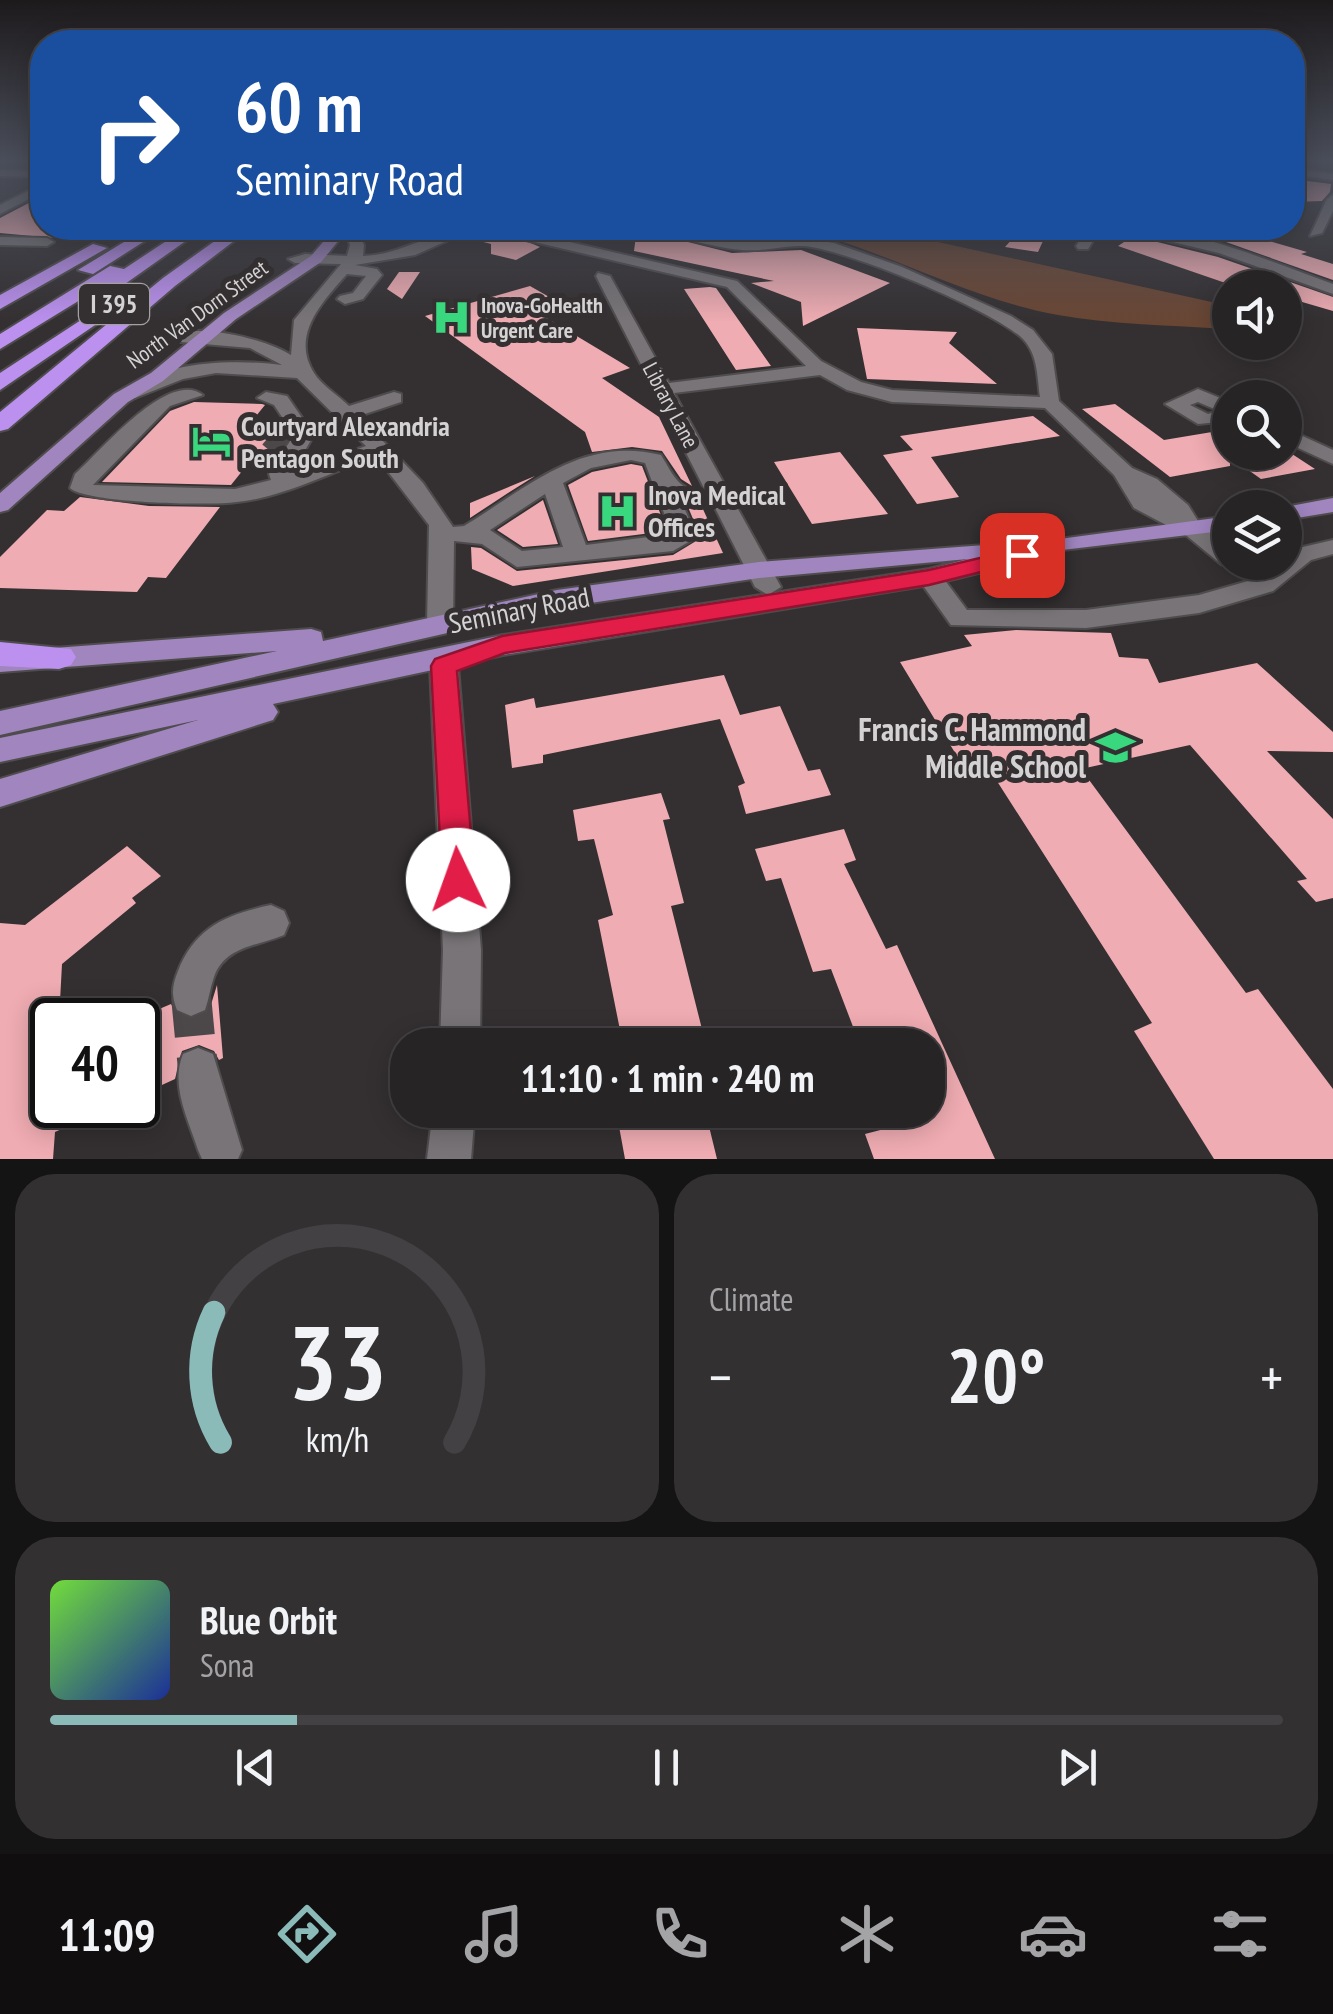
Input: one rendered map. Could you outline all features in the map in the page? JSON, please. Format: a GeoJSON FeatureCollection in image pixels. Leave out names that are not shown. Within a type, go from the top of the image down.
{"type":"FeatureCollection","features":[{"type":"Feature","properties":{"kind":"highway"},"geometry":{"type":"LineString","coordinates":[[0,303],[115,240]]}},
{"type":"Feature","properties":{"kind":"highway","name":"I 395"},"geometry":{"type":"LineString","coordinates":[[0,322],[138,240]]}},
{"type":"Feature","properties":{"kind":"highway"},"geometry":{"type":"LineString","coordinates":[[0,343],[167,240]]}},
{"type":"Feature","properties":{"kind":"highway"},"geometry":{"type":"LineString","coordinates":[[0,360],[178,240]]}},
{"type":"Feature","properties":{"kind":"highway","name":"I 395"},"geometry":{"type":"LineString","coordinates":[[0,382],[210,240]]}},
{"type":"Feature","properties":{"kind":"highway"},"geometry":{"type":"LineString","coordinates":[[0,424],[168,282],[226,240]]}},
{"type":"Feature","properties":{"kind":"highway"},"geometry":{"type":"LineString","coordinates":[[0,654],[59,657]]}},
{"type":"Feature","properties":{"kind":"main road","name":"North Van Dorn Street"},"geometry":{"type":"LineString","coordinates":[[122,398],[137,376],[214,310],[295,259],[314,240]]}},
{"type":"Feature","properties":{"kind":"main road","name":"North Van Dorn Street"},"geometry":{"type":"LineString","coordinates":[[0,505],[122,398],[157,377],[230,316],[319,256],[332,240]]}},
{"type":"Feature","properties":{"kind":"main road"},"geometry":{"type":"LineString","coordinates":[[1302,510],[1333,505]]}},
{"type":"Feature","properties":{"kind":"main road","name":"Seminary Road"},"geometry":{"type":"LineString","coordinates":[[0,722],[557,599],[921,566],[1212,525]]}},
{"type":"Feature","properties":{"kind":"main road","name":"Seminary Road"},"geometry":{"type":"LineString","coordinates":[[0,750],[476,651],[760,602],[921,566]]}},
{"type":"Feature","properties":{"kind":"main road"},"geometry":{"type":"LineString","coordinates":[[0,662],[268,644],[440,625]]}},
{"type":"Feature","properties":{"kind":"main road"},"geometry":{"type":"LineString","coordinates":[[0,792],[214,724],[444,666],[476,651]]}},
{"type":"Feature","properties":{"kind":"street"},"geometry":{"type":"LineString","coordinates":[[301,365],[300,320],[346,266],[357,245],[355,240]]}},
{"type":"Feature","properties":{"kind":"street"},"geometry":{"type":"LineString","coordinates":[[346,266],[400,257],[440,240]]}},
{"type":"Feature","properties":{"kind":"street"},"geometry":{"type":"LineString","coordinates":[[544,240],[727,282],[745,292],[822,369],[854,386],[892,396],[1050,403]]}},
{"type":"Feature","properties":{"kind":"street"},"geometry":{"type":"LineString","coordinates":[[717,240],[742,246],[813,243],[897,270],[1005,319],[1027,334],[1043,354],[1050,403],[1124,473],[1129,490],[1159,518],[1191,528],[1212,544]]}},
{"type":"Feature","properties":{"kind":"street"},"geometry":{"type":"LineString","coordinates":[[1082,246],[1086,240]]}},
{"type":"Feature","properties":{"kind":"street"},"geometry":{"type":"LineString","coordinates":[[1177,240],[1223,250],[1333,288]]}},
{"type":"Feature","properties":{"kind":"street"},"geometry":{"type":"LineString","coordinates":[[0,242],[47,242]]}},
{"type":"Feature","properties":{"kind":"street"},"geometry":{"type":"LineString","coordinates":[[295,259],[319,256],[375,276],[358,296],[344,299],[318,295]]}},
{"type":"Feature","properties":{"kind":"street","name":"Library Lane"},"geometry":{"type":"LineString","coordinates":[[602,276],[763,578]]}},
{"type":"Feature","properties":{"kind":"street"},"geometry":{"type":"LineString","coordinates":[[333,319],[344,299]]}},
{"type":"Feature","properties":{"kind":"street"},"geometry":{"type":"LineString","coordinates":[[182,337],[264,347],[301,365],[426,500],[440,524],[440,625]]}},
{"type":"Feature","properties":{"kind":"street"},"geometry":{"type":"LineString","coordinates":[[122,398],[182,373],[223,365],[301,365]]}},
{"type":"Feature","properties":{"kind":"street"},"geometry":{"type":"LineString","coordinates":[[663,389],[822,369]]}},
{"type":"Feature","properties":{"kind":"street"},"geometry":{"type":"LineString","coordinates":[[194,395],[174,396],[163,402],[79,484],[97,493],[202,500],[236,496],[379,448]]}},
{"type":"Feature","properties":{"kind":"street"},"geometry":{"type":"LineString","coordinates":[[266,398],[280,400],[291,429],[304,434],[281,479]]}},
{"type":"Feature","properties":{"kind":"street"},"geometry":{"type":"LineString","coordinates":[[345,414],[394,398]]}},
{"type":"Feature","properties":{"kind":"street"},"geometry":{"type":"LineString","coordinates":[[1302,442],[1333,458]]}},
{"type":"Feature","properties":{"kind":"street"},"geometry":{"type":"LineString","coordinates":[[270,451],[281,479]]}},
{"type":"Feature","properties":{"kind":"street"},"geometry":{"type":"LineString","coordinates":[[440,535],[471,532],[495,538],[518,559],[672,544],[685,537],[679,513],[656,476],[654,459],[627,454],[589,462],[551,481],[471,532]]}},
{"type":"Feature","properties":{"kind":"street"},"geometry":{"type":"LineString","coordinates":[[656,476],[698,500],[720,497]]}},
{"type":"Feature","properties":{"kind":"street"},"geometry":{"type":"LineString","coordinates":[[551,481],[577,554]]}},
{"type":"Feature","properties":{"kind":"street"},"geometry":{"type":"LineString","coordinates":[[921,566],[960,619],[1086,618],[1199,604],[1264,584],[1304,554],[1333,548]]}},
{"type":"Feature","properties":{"kind":"street"},"geometry":{"type":"LineString","coordinates":[[1259,580],[1264,584]]}},
{"type":"Feature","properties":{"kind":"street"},"geometry":{"type":"LineString","coordinates":[[444,666],[462,932],[460,1028]]}},
{"type":"Feature","properties":{"kind":"street"},"geometry":{"type":"LineString","coordinates":[[191,996],[209,949],[232,931],[272,923]]}},
{"type":"Feature","properties":{"kind":"street"},"geometry":{"type":"LineString","coordinates":[[198,1069],[220,1150]]}},
{"type":"Feature","properties":{"kind":"street"},"geometry":{"type":"LineString","coordinates":[[449,1159],[452,1128]]}},
{"type":"Feature","properties":{"kind":"shaded area"},"geometry":{"type":"Polygon","coordinates":[[[837,240],[931,240],[1212,302],[1212,328],[1058,315],[959,286],[837,240]]]}},
{"type":"Feature","properties":{"kind":"building"},"geometry":{"type":"Polygon","coordinates":[[[30,214],[30,236],[0,233],[0,218],[30,214]]]}},
{"type":"Feature","properties":{"kind":"building"},"geometry":{"type":"Polygon","coordinates":[[[476,240],[523,240],[540,247],[516,260],[491,254],[491,244],[476,240]]]}},
{"type":"Feature","properties":{"kind":"building"},"geometry":{"type":"Polygon","coordinates":[[[635,240],[680,240],[732,253],[801,250],[890,283],[803,326],[801,302],[751,283],[774,281],[634,251],[635,240]]]}},
{"type":"Feature","properties":{"kind":"building"},"geometry":{"type":"Polygon","coordinates":[[[1011,240],[1043,240],[1038,252],[1005,247],[1011,240]]]}},
{"type":"Feature","properties":{"kind":"building"},"geometry":{"type":"Polygon","coordinates":[[[1127,240],[1149,240],[1255,270],[1212,270],[1212,278],[1118,246],[1127,240]]]}},
{"type":"Feature","properties":{"kind":"building"},"geometry":{"type":"Polygon","coordinates":[[[1218,240],[1266,240],[1307,252],[1301,254],[1333,264],[1333,280],[1218,240]]]}},
{"type":"Feature","properties":{"kind":"building"},"geometry":{"type":"Polygon","coordinates":[[[399,272],[420,272],[402,299],[387,289],[399,272]]]}},
{"type":"Feature","properties":{"kind":"building"},"geometry":{"type":"Polygon","coordinates":[[[530,286],[565,306],[540,314],[630,368],[602,378],[659,417],[692,486],[681,479],[662,451],[632,447],[592,452],[585,432],[425,316],[530,286]]]}},
{"type":"Feature","properties":{"kind":"building"},"geometry":{"type":"Polygon","coordinates":[[[1302,286],[1333,297],[1333,311],[1302,302],[1302,286]]]}},
{"type":"Feature","properties":{"kind":"building"},"geometry":{"type":"Polygon","coordinates":[[[716,288],[771,366],[736,370],[684,289],[716,288]]]}},
{"type":"Feature","properties":{"kind":"building"},"geometry":{"type":"Polygon","coordinates":[[[857,328],[957,332],[949,343],[997,384],[867,379],[857,328]]]}},
{"type":"Feature","properties":{"kind":"building","name":"Courtyard Alexandria Pentagon South"},"geometry":{"type":"Polygon","coordinates":[[[194,402],[265,405],[247,427],[276,428],[272,433],[290,435],[280,451],[259,450],[231,485],[102,482],[170,411],[194,402]]]}},
{"type":"Feature","properties":{"kind":"building"},"geometry":{"type":"Polygon","coordinates":[[[1115,404],[1164,440],[1212,432],[1212,469],[1170,477],[1082,409],[1115,404]]]}},
{"type":"Feature","properties":{"kind":"building"},"geometry":{"type":"Polygon","coordinates":[[[1033,416],[1060,436],[931,457],[959,497],[917,504],[883,455],[913,450],[900,436],[1033,416]]]}},
{"type":"Feature","properties":{"kind":"building"},"geometry":{"type":"Polygon","coordinates":[[[840,452],[888,514],[812,524],[774,462],[840,452]]]}},
{"type":"Feature","properties":{"kind":"building"},"geometry":{"type":"Polygon","coordinates":[[[1302,460],[1315,469],[1261,479],[1248,470],[1302,470],[1302,460]]]}},
{"type":"Feature","properties":{"kind":"building","name":"Inova Medical Offices"},"geometry":{"type":"Polygon","coordinates":[[[631,464],[642,466],[667,531],[588,541],[568,485],[592,472],[631,464]]]}},
{"type":"Feature","properties":{"kind":"building"},"geometry":{"type":"Polygon","coordinates":[[[535,476],[508,493],[470,518],[470,503],[535,476]]]}},
{"type":"Feature","properties":{"kind":"building"},"geometry":{"type":"Polygon","coordinates":[[[80,497],[149,506],[220,507],[166,578],[148,577],[137,592],[0,588],[0,557],[47,510],[64,511],[80,497]]]}},
{"type":"Feature","properties":{"kind":"building"},"geometry":{"type":"Polygon","coordinates":[[[543,500],[558,544],[523,547],[497,530],[543,500]]]}},
{"type":"Feature","properties":{"kind":"building"},"geometry":{"type":"Polygon","coordinates":[[[688,507],[702,507],[723,553],[513,586],[472,569],[471,547],[481,548],[517,571],[673,555],[701,538],[688,507]]]}},
{"type":"Feature","properties":{"kind":"building"},"geometry":{"type":"Polygon","coordinates":[[[1016,630],[1111,633],[1119,657],[1148,659],[1159,683],[1257,663],[1333,732],[1333,752],[1267,751],[1333,819],[1333,898],[1316,902],[1297,881],[1307,879],[1190,745],[1081,769],[1246,993],[1258,989],[1333,1089],[1333,1159],[1214,1159],[1134,1031],[1152,1023],[986,764],[963,766],[900,662],[972,646],[964,635],[1016,630]]]}},
{"type":"Feature","properties":{"kind":"building"},"geometry":{"type":"Polygon","coordinates":[[[724,675],[740,715],[780,706],[808,771],[820,769],[831,795],[746,814],[738,786],[745,783],[720,719],[543,755],[543,763],[512,768],[505,705],[534,698],[536,708],[724,675]]]}},
{"type":"Feature","properties":{"kind":"building"},"geometry":{"type":"Polygon","coordinates":[[[661,793],[670,819],[663,820],[684,903],[671,906],[702,1028],[620,1028],[598,920],[613,915],[594,839],[578,841],[573,810],[661,793]]]}},
{"type":"Feature","properties":{"kind":"building"},"geometry":{"type":"Polygon","coordinates":[[[844,829],[856,860],[844,864],[886,949],[897,945],[935,1028],[854,1028],[831,969],[813,972],[781,878],[766,881],[755,849],[844,829]]]}},
{"type":"Feature","properties":{"kind":"building"},"geometry":{"type":"Polygon","coordinates":[[[127,846],[161,876],[132,898],[136,903],[62,964],[60,998],[30,998],[30,1128],[64,1128],[55,1132],[53,1159],[0,1159],[0,923],[25,925],[127,846]]]}},
{"type":"Feature","properties":{"kind":"building"},"geometry":{"type":"Polygon","coordinates":[[[217,985],[223,1058],[219,1060],[214,1051],[199,1045],[182,1051],[175,1079],[160,1086],[160,1009],[171,1004],[176,1013],[192,1019],[209,1011],[217,985]]]}},
{"type":"Feature","properties":{"kind":"building"},"geometry":{"type":"Polygon","coordinates":[[[945,1050],[995,1159],[874,1159],[865,1134],[888,1128],[945,1128],[945,1050]]]}},
{"type":"Feature","properties":{"kind":"building"},"geometry":{"type":"Polygon","coordinates":[[[619,1128],[709,1128],[717,1159],[625,1159],[619,1128]]]}},
{"type":"Feature","properties":{"kind":"tunnel"},"geometry":{"type":"LineString","coordinates":[[270,451],[285,433]]}},
{"type":"Feature","properties":{"kind":"tunnel"},"geometry":{"type":"LineString","coordinates":[[191,996],[198,1069]]}},
{"type":"Feature","properties":{"kind":"place","name":"Inova-GoHealth Urgent Care"},"geometry":{"type":"Point","coordinates":[451,318]}},
{"type":"Feature","properties":{"kind":"place","name":"Courtyard Alexandria Pentagon South"},"geometry":{"type":"Point","coordinates":[211,442]}},
{"type":"Feature","properties":{"kind":"place","name":"Inova Medical Offices"},"geometry":{"type":"Point","coordinates":[618,511]}},
{"type":"Feature","properties":{"kind":"place","name":"Francis C. Hammond Middle School"},"geometry":{"type":"Point","coordinates":[1116,748]}},
{"type":"Feature","properties":{"kind":"route"},"geometry":{"type":"LineString","coordinates":[[458,880],[444,666],[502,644],[929,577],[1022,555]]}}]}
